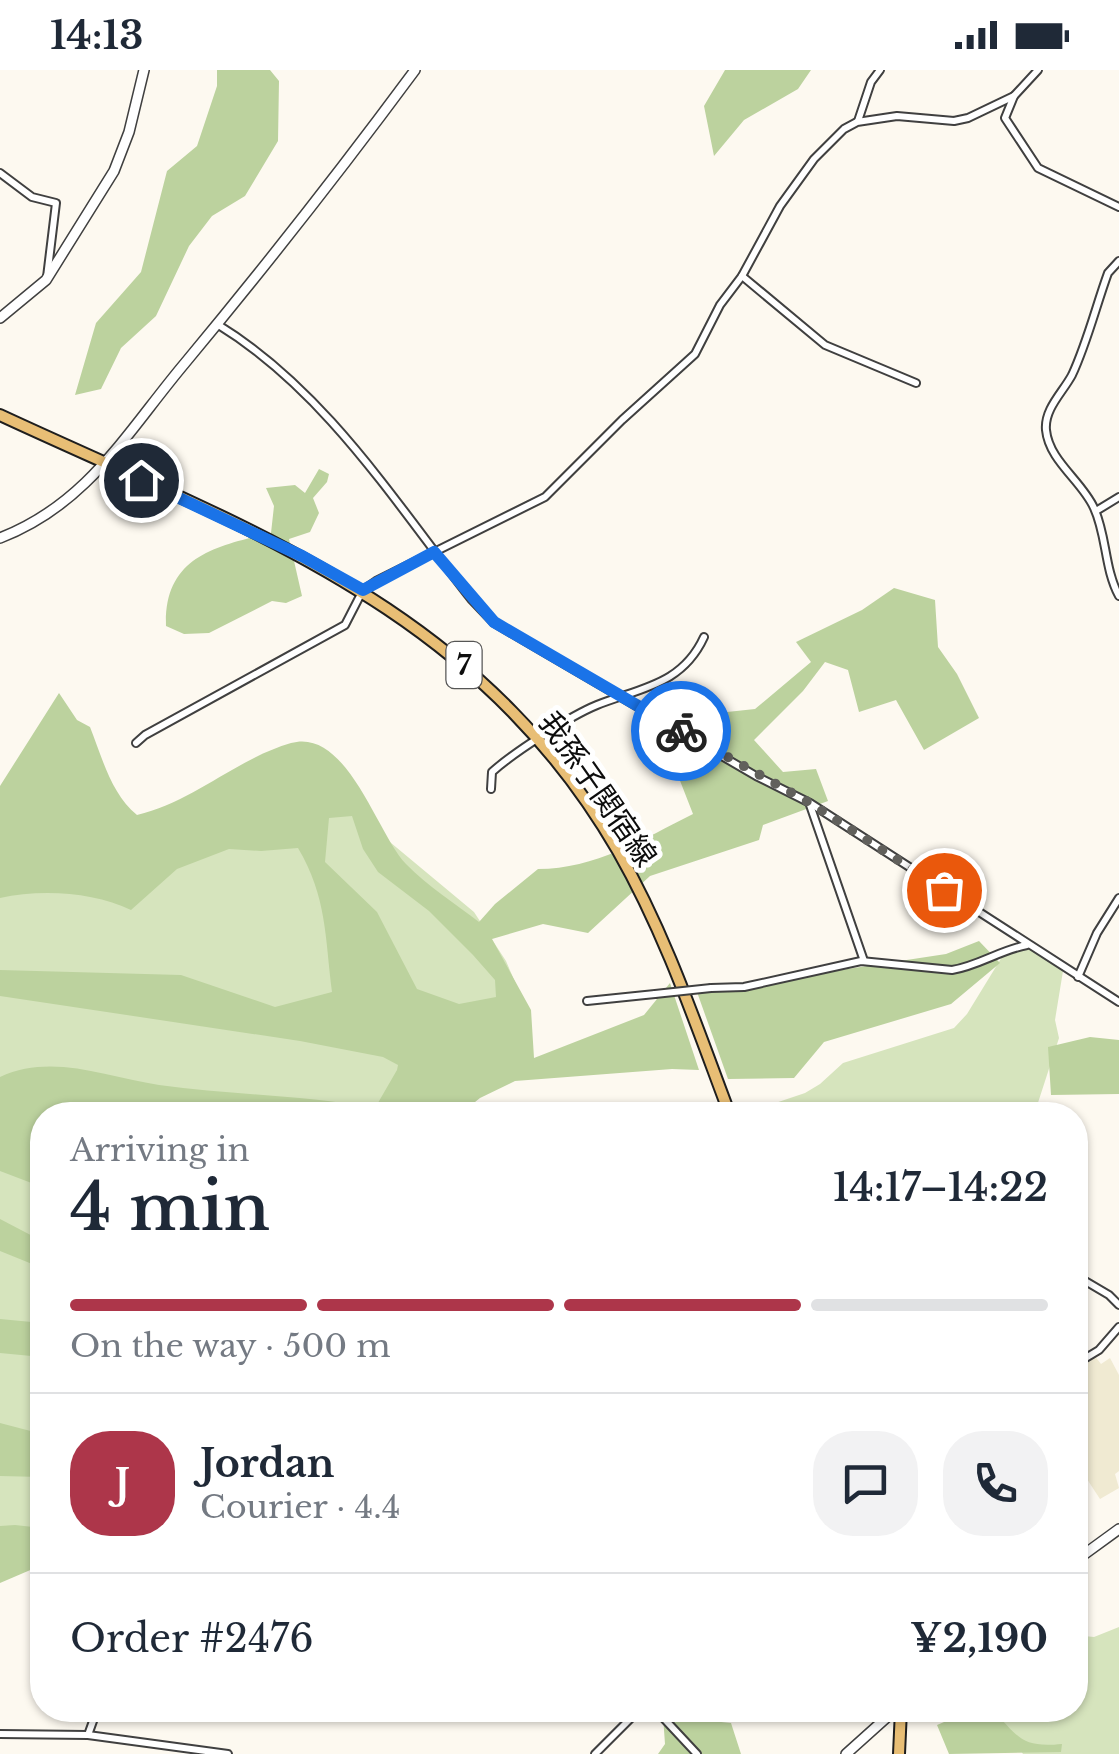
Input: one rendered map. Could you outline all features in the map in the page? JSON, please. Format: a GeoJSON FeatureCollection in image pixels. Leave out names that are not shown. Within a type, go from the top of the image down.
{"type":"FeatureCollection","features":[{"type":"Feature","properties":{"kind":"main road","name":"我孫子関宿線"},"geometry":{"type":"LineString","coordinates":[[0,414],[260,536],[363,590],[459,660],[538,741],[600,823],[644,900],[682,982],[725,1102]]}},
{"type":"Feature","properties":{"kind":"main road"},"geometry":{"type":"LineString","coordinates":[[899,1722],[900,1754]]}},
{"type":"Feature","properties":{"kind":"street"},"geometry":{"type":"LineString","coordinates":[[0,318],[46,280],[114,170],[129,132],[144,70]]}},
{"type":"Feature","properties":{"kind":"street"},"geometry":{"type":"LineString","coordinates":[[0,538],[64,504],[106,464],[312,208],[415,70]]}},
{"type":"Feature","properties":{"kind":"street"},"geometry":{"type":"LineString","coordinates":[[857,122],[880,70]]}},
{"type":"Feature","properties":{"kind":"street"},"geometry":{"type":"LineString","coordinates":[[1038,70],[1014,96],[1005,118],[1038,168],[1119,207]]}},
{"type":"Feature","properties":{"kind":"street"},"geometry":{"type":"LineString","coordinates":[[136,742],[345,625],[363,590],[545,497],[695,354],[720,304],[742,276],[780,206],[814,159],[844,129],[857,122],[897,116],[954,121],[1014,96]]}},
{"type":"Feature","properties":{"kind":"street"},"geometry":{"type":"LineString","coordinates":[[0,173],[32,198],[56,203],[46,280]]}},
{"type":"Feature","properties":{"kind":"street"},"geometry":{"type":"LineString","coordinates":[[1119,262],[1108,273],[1074,372],[1048,411],[1046,430],[1056,457],[1078,481],[1096,511],[1109,578],[1119,596]]}},
{"type":"Feature","properties":{"kind":"street"},"geometry":{"type":"LineString","coordinates":[[742,276],[825,345],[916,383]]}},
{"type":"Feature","properties":{"kind":"street"},"geometry":{"type":"LineString","coordinates":[[218,324],[241,338],[319,404],[494,622],[756,776],[810,803],[1119,1002]]}},
{"type":"Feature","properties":{"kind":"street"},"geometry":{"type":"LineString","coordinates":[[1096,511],[1119,497]]}},
{"type":"Feature","properties":{"kind":"street"},"geometry":{"type":"LineString","coordinates":[[490,789],[492,772],[519,750],[594,706],[670,679],[704,638]]}},
{"type":"Feature","properties":{"kind":"street"},"geometry":{"type":"LineString","coordinates":[[810,803],[864,961]]}},
{"type":"Feature","properties":{"kind":"street"},"geometry":{"type":"LineString","coordinates":[[1078,977],[1097,932],[1119,898]]}},
{"type":"Feature","properties":{"kind":"street"},"geometry":{"type":"LineString","coordinates":[[586,1001],[744,987],[864,961],[952,970],[966,968],[1006,949],[1029,945]]}},
{"type":"Feature","properties":{"kind":"street"},"geometry":{"type":"LineString","coordinates":[[1088,1283],[1119,1305]]}},
{"type":"Feature","properties":{"kind":"street"},"geometry":{"type":"LineString","coordinates":[[1088,1357],[1100,1350],[1119,1328]]}},
{"type":"Feature","properties":{"kind":"street"},"geometry":{"type":"LineString","coordinates":[[1088,1552],[1119,1529]]}},
{"type":"Feature","properties":{"kind":"street"},"geometry":{"type":"LineString","coordinates":[[88,1735],[92,1722]]}},
{"type":"Feature","properties":{"kind":"street"},"geometry":{"type":"LineString","coordinates":[[594,1754],[627,1722]]}},
{"type":"Feature","properties":{"kind":"street"},"geometry":{"type":"LineString","coordinates":[[667,1722],[697,1754]]}},
{"type":"Feature","properties":{"kind":"street"},"geometry":{"type":"LineString","coordinates":[[846,1754],[884,1722]]}},
{"type":"Feature","properties":{"kind":"street"},"geometry":{"type":"LineString","coordinates":[[0,1734],[88,1735],[167,1750],[228,1754]]}},
{"type":"Feature","properties":{"kind":"shaded area"},"geometry":{"type":"Polygon","coordinates":[[[1094,1355],[1101,1364],[1110,1358],[1119,1375],[1119,1471],[1115,1474],[1119,1488],[1100,1499],[1088,1481],[1088,1358],[1094,1355]]]}},
{"type":"Feature","properties":{"kind":"green space"},"geometry":{"type":"Polygon","coordinates":[[[217,70],[270,70],[279,81],[278,141],[245,196],[212,216],[189,246],[156,316],[121,348],[101,389],[75,395],[96,323],[141,272],[167,171],[197,146],[217,86],[217,70]]]}},
{"type":"Feature","properties":{"kind":"green space"},"geometry":{"type":"Polygon","coordinates":[[[725,70],[811,70],[798,89],[744,120],[714,156],[704,106],[725,70]]]}},
{"type":"Feature","properties":{"kind":"green space"},"geometry":{"type":"Polygon","coordinates":[[[319,469],[329,474],[313,498],[319,513],[310,532],[289,539],[302,596],[286,603],[272,601],[209,633],[184,634],[166,626],[174,584],[184,570],[213,550],[271,533],[274,506],[266,488],[295,485],[305,493],[319,469]]]}},
{"type":"Feature","properties":{"kind":"green space"},"geometry":{"type":"Polygon","coordinates":[[[894,588],[935,600],[938,647],[979,718],[924,750],[896,700],[859,712],[848,670],[825,662],[803,691],[754,740],[783,772],[816,769],[828,801],[763,825],[759,840],[650,876],[588,933],[543,924],[492,939],[531,1010],[534,1058],[644,1015],[670,983],[699,1070],[515,1081],[475,1102],[378,1102],[398,1065],[383,1057],[0,996],[0,970],[181,975],[275,1007],[332,992],[320,901],[298,848],[229,849],[177,869],[131,910],[101,899],[67,894],[0,898],[0,786],[59,693],[77,720],[90,727],[114,786],[137,815],[177,801],[252,759],[291,743],[311,742],[329,751],[359,786],[406,864],[479,922],[538,869],[599,858],[693,814],[677,773],[708,730],[727,712],[755,709],[811,662],[796,642],[862,610],[894,588]],[[352,816],[329,818],[325,862],[377,912],[417,989],[459,1004],[496,997],[495,980],[473,955],[429,911],[378,872],[363,849],[352,816]]]}},
{"type":"Feature","properties":{"kind":"green space"},"geometry":{"type":"Polygon","coordinates":[[[337,798],[474,912],[506,961],[525,1005],[464,1102],[30,1102],[30,1539],[0,1539],[0,888],[337,798]]]}},
{"type":"Feature","properties":{"kind":"green space"},"geometry":{"type":"Polygon","coordinates":[[[979,941],[1000,963],[951,1004],[824,1042],[794,1078],[728,1079],[697,992],[946,954],[979,941]]]}},
{"type":"Feature","properties":{"kind":"green space"},"geometry":{"type":"Polygon","coordinates":[[[1028,948],[1063,971],[1055,1020],[1059,1038],[1038,1102],[778,1102],[820,1084],[843,1063],[954,1028],[1005,952],[1028,948]]]}},
{"type":"Feature","properties":{"kind":"green space"},"geometry":{"type":"Polygon","coordinates":[[[1090,1037],[1119,1040],[1119,1094],[1051,1095],[1048,1047],[1090,1037]]]}},
{"type":"Feature","properties":{"kind":"green space"},"geometry":{"type":"Polygon","coordinates":[[[59,1067],[159,1085],[334,1102],[30,1102],[30,1182],[0,1171],[0,1077],[20,1070],[59,1067]]]}},
{"type":"Feature","properties":{"kind":"green space"},"geometry":{"type":"Polygon","coordinates":[[[0,1219],[30,1235],[30,1263],[0,1251],[0,1219]]]}},
{"type":"Feature","properties":{"kind":"green space"},"geometry":{"type":"Polygon","coordinates":[[[0,1319],[30,1322],[30,1356],[0,1353],[0,1319]]]}},
{"type":"Feature","properties":{"kind":"green space"},"geometry":{"type":"Polygon","coordinates":[[[0,1423],[30,1431],[30,1477],[0,1476],[0,1423]]]}},
{"type":"Feature","properties":{"kind":"green space"},"geometry":{"type":"Polygon","coordinates":[[[0,1526],[30,1527],[30,1570],[0,1583],[0,1526]]]}},
{"type":"Feature","properties":{"kind":"green space"},"geometry":{"type":"Polygon","coordinates":[[[1119,1627],[1119,1754],[1023,1754],[1001,1722],[1088,1722],[1088,1636],[1119,1627]]]}},
{"type":"Feature","properties":{"kind":"green space"},"geometry":{"type":"Polygon","coordinates":[[[663,1722],[731,1723],[741,1754],[658,1754],[665,1744],[663,1722]]]}},
{"type":"Feature","properties":{"kind":"green space"},"geometry":{"type":"Polygon","coordinates":[[[1004,1722],[1029,1742],[1062,1744],[1061,1752],[949,1754],[937,1725],[1004,1722]]]}},
{"type":"Feature","properties":{"kind":"way so far"},"geometry":{"type":"LineString","coordinates":[[681,731],[810,803],[944,890]]}},
{"type":"Feature","properties":{"kind":"route"},"geometry":{"type":"LineString","coordinates":[[141,480],[302,556],[363,590],[434,552],[494,622],[681,731]]}}]}
